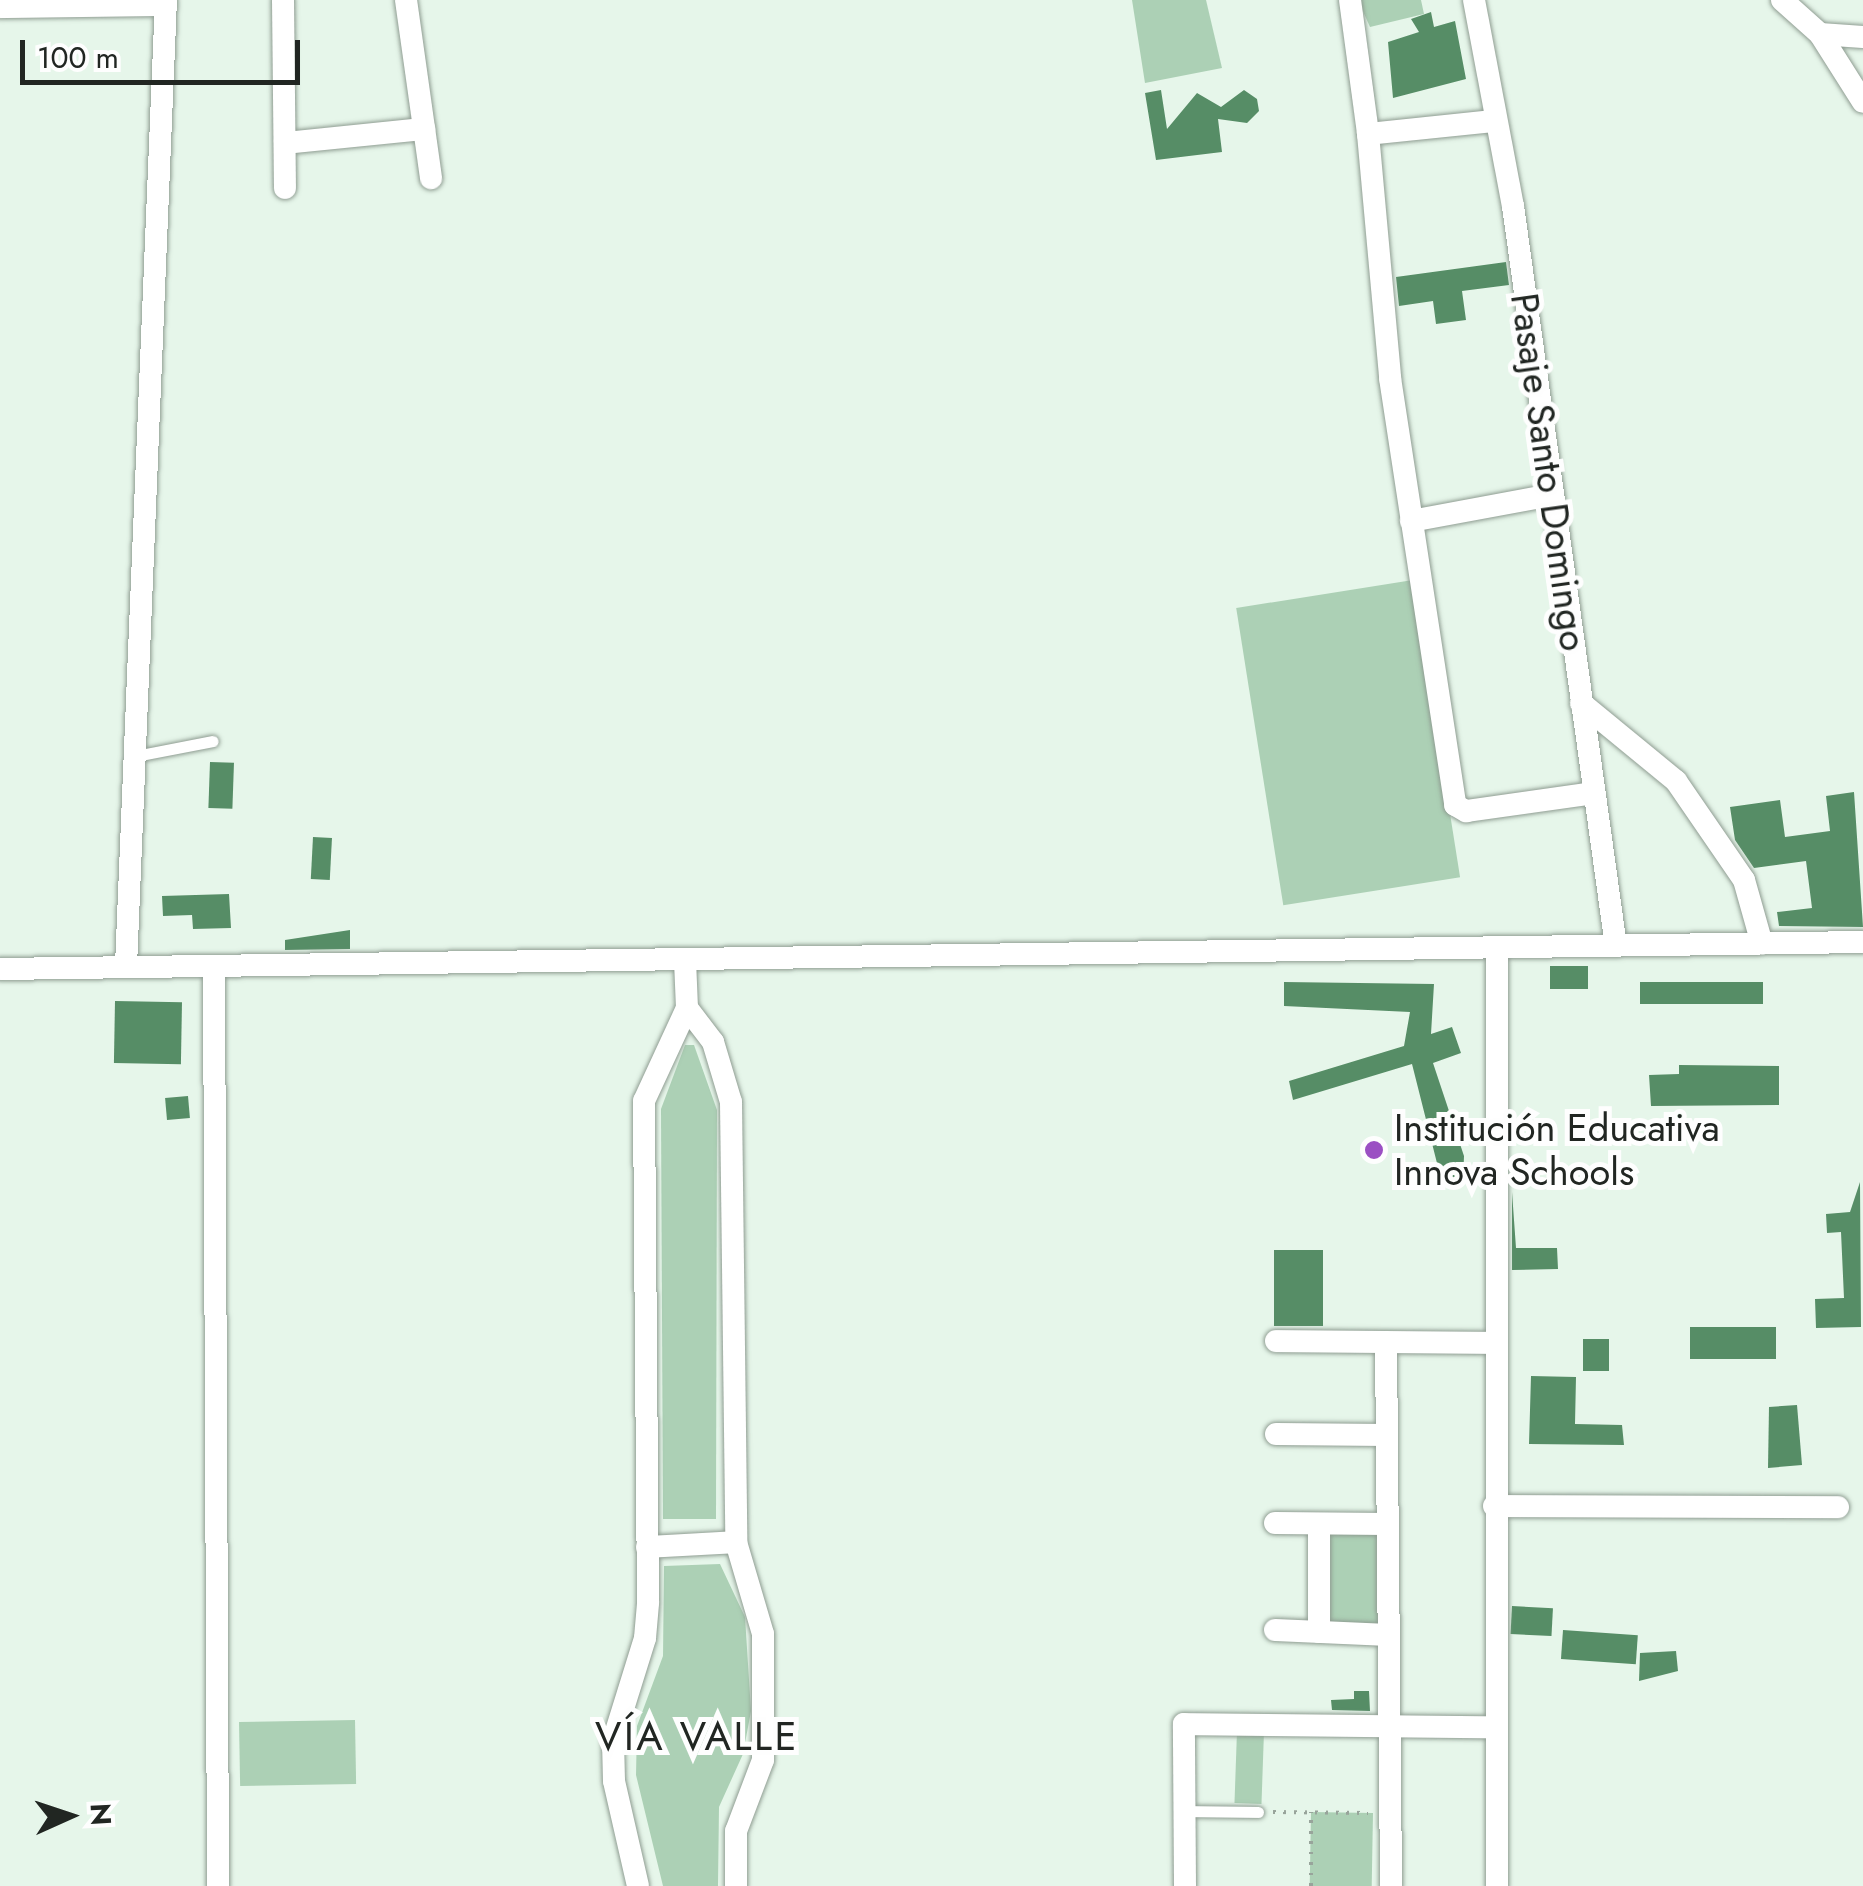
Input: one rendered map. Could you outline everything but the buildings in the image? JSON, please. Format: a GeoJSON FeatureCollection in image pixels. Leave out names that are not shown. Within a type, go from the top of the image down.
{"type":"FeatureCollection","features":[{"type":"Feature","properties":{"kind":"street"},"geometry":{"type":"LineString","coordinates":[[284,0],[286,188]]}},
{"type":"Feature","properties":{"kind":"street"},"geometry":{"type":"LineString","coordinates":[[406,0],[431,178]]}},
{"type":"Feature","properties":{"kind":"street"},"geometry":{"type":"LineString","coordinates":[[1350,0],[1410,521],[1455,805],[1466,811],[1594,793]]}},
{"type":"Feature","properties":{"kind":"street","name":"Pasaje Santo Domingo"},"geometry":{"type":"LineString","coordinates":[[1474,0],[1513,206],[1616,946]]}},
{"type":"Feature","properties":{"kind":"street"},"geometry":{"type":"LineString","coordinates":[[1782,0],[1820,34],[1863,102]]}},
{"type":"Feature","properties":{"kind":"street"},"geometry":{"type":"LineString","coordinates":[[0,7],[166,3],[126,966]]}},
{"type":"Feature","properties":{"kind":"street"},"geometry":{"type":"LineString","coordinates":[[1820,34],[1863,37]]}},
{"type":"Feature","properties":{"kind":"street"},"geometry":{"type":"LineString","coordinates":[[1368,134],[1494,121]]}},
{"type":"Feature","properties":{"kind":"street"},"geometry":{"type":"LineString","coordinates":[[285,143],[424,129]]}},
{"type":"Feature","properties":{"kind":"street"},"geometry":{"type":"LineString","coordinates":[[1410,521],[1551,496]]}},
{"type":"Feature","properties":{"kind":"street"},"geometry":{"type":"LineString","coordinates":[[1581,703],[1676,782],[1744,880],[1762,944]]}},
{"type":"Feature","properties":{"kind":"street"},"geometry":{"type":"LineString","coordinates":[[0,969],[1863,942]]}},
{"type":"Feature","properties":{"kind":"street"},"geometry":{"type":"LineString","coordinates":[[1497,949],[1492,1343],[1497,1886]]}},
{"type":"Feature","properties":{"kind":"street"},"geometry":{"type":"LineString","coordinates":[[638,1886],[614,1781],[613,1741],[645,1638],[644,1101],[688,1008],[685,960]]}},
{"type":"Feature","properties":{"kind":"street"},"geometry":{"type":"LineString","coordinates":[[214,966],[218,1886]]}},
{"type":"Feature","properties":{"kind":"street"},"geometry":{"type":"LineString","coordinates":[[688,1008],[713,1042],[731,1102],[736,1542],[764,1634],[767,1725],[763,1760],[736,1831],[736,1886]]}},
{"type":"Feature","properties":{"kind":"street"},"geometry":{"type":"LineString","coordinates":[[1276,1341],[1492,1343]]}},
{"type":"Feature","properties":{"kind":"street"},"geometry":{"type":"LineString","coordinates":[[1386,1342],[1391,1886]]}},
{"type":"Feature","properties":{"kind":"street"},"geometry":{"type":"LineString","coordinates":[[1276,1434],[1387,1435]]}},
{"type":"Feature","properties":{"kind":"street"},"geometry":{"type":"LineString","coordinates":[[1494,1506],[1838,1506]]}},
{"type":"Feature","properties":{"kind":"street"},"geometry":{"type":"LineString","coordinates":[[1274,1523],[1388,1524]]}},
{"type":"Feature","properties":{"kind":"street"},"geometry":{"type":"LineString","coordinates":[[1319,1524],[1319,1632]]}},
{"type":"Feature","properties":{"kind":"street"},"geometry":{"type":"LineString","coordinates":[[647,1547],[736,1542]]}},
{"type":"Feature","properties":{"kind":"street"},"geometry":{"type":"LineString","coordinates":[[1274,1630],[1389,1635]]}},
{"type":"Feature","properties":{"kind":"street"},"geometry":{"type":"LineString","coordinates":[[1184,1886],[1184,1724],[1496,1727]]}},
{"type":"Feature","properties":{"kind":"lane"},"geometry":{"type":"LineString","coordinates":[[135,756],[213,741]]}},
{"type":"Feature","properties":{"kind":"lane"},"geometry":{"type":"LineString","coordinates":[[1184,1812],[1258,1812]]}},
{"type":"Feature","properties":{"kind":"path"},"geometry":{"type":"LineString","coordinates":[[1258,1812],[1390,1813]]}},
{"type":"Feature","properties":{"kind":"path"},"geometry":{"type":"LineString","coordinates":[[1311,1812],[1311,1886]]}},
{"type":"Feature","properties":{"kind":"green space"},"geometry":{"type":"Polygon","coordinates":[[[1132,0],[1206,0],[1222,68],[1145,83],[1132,0]]]}},
{"type":"Feature","properties":{"kind":"green space"},"geometry":{"type":"Polygon","coordinates":[[[1358,0],[1421,0],[1424,14],[1370,27],[1358,0]]]}},
{"type":"Feature","properties":{"kind":"green space"},"geometry":{"type":"Polygon","coordinates":[[[1413,580],[1460,877],[1283,905],[1236,608],[1413,580]]]}},
{"type":"Feature","properties":{"kind":"green space"},"geometry":{"type":"Polygon","coordinates":[[[685,1045],[694,1045],[717,1110],[716,1519],[663,1519],[661,1109],[685,1045]]]}},
{"type":"Feature","properties":{"kind":"green space"},"geometry":{"type":"Polygon","coordinates":[[[1325,1528],[1380,1529],[1378,1628],[1323,1627],[1325,1528]]]}},
{"type":"Feature","properties":{"kind":"green space"},"geometry":{"type":"Polygon","coordinates":[[[720,1564],[745,1617],[751,1711],[743,1754],[719,1807],[718,1886],[663,1886],[636,1775],[637,1726],[663,1656],[664,1566],[720,1564]]]}},
{"type":"Feature","properties":{"kind":"green space"},"geometry":{"type":"Polygon","coordinates":[[[355,1720],[356,1784],[240,1786],[239,1722],[355,1720]]]}},
{"type":"Feature","properties":{"kind":"green space"},"geometry":{"type":"Polygon","coordinates":[[[1237,1731],[1264,1732],[1261,1804],[1234,1803],[1237,1731]]]}},
{"type":"Feature","properties":{"kind":"green space"},"geometry":{"type":"Polygon","coordinates":[[[1311,1812],[1373,1813],[1372,1886],[1310,1886],[1311,1812]]]}},
{"type":"Feature","properties":{"kind":"place","name":"Institución Educativa Innova Schools"},"geometry":{"type":"Point","coordinates":[1374,1150]}},
{"type":"Feature","properties":{"kind":"district","name":"VÍA VALLE"},"geometry":{"type":"Point","coordinates":[697,1736]}}]}
